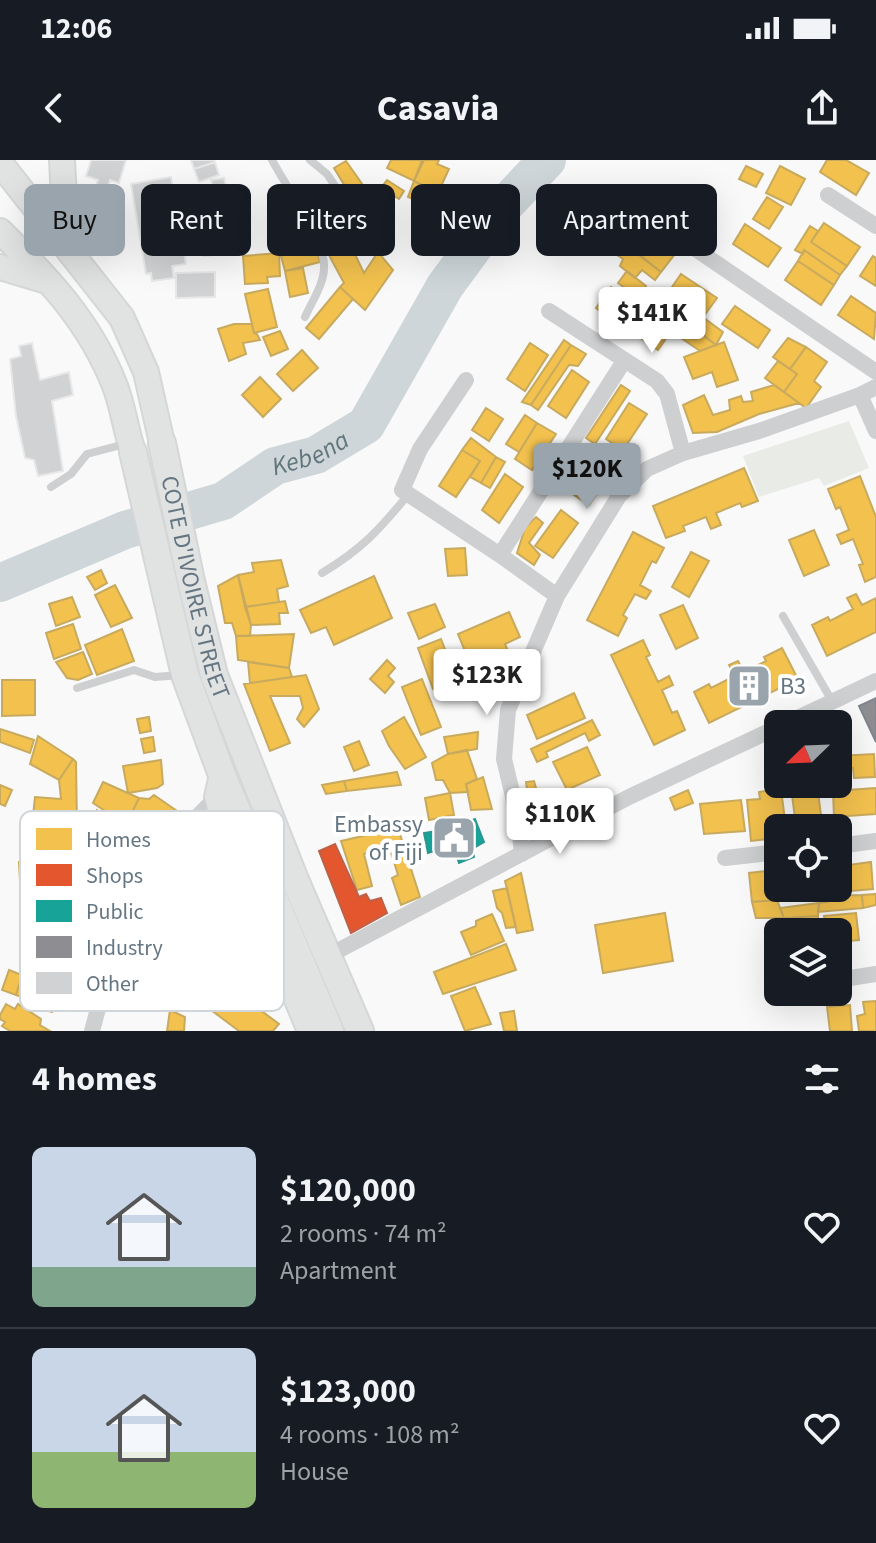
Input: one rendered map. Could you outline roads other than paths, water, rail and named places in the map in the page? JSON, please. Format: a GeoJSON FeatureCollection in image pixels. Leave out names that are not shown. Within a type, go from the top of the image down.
{"type":"FeatureCollection","features":[{"type":"Feature","properties":{"kind":"main road"},"geometry":{"type":"LineString","coordinates":[[62,160],[68,222],[80,266]]}},
{"type":"Feature","properties":{"kind":"main road","name":"COTE D'IVOIRE STREET"},"geometry":{"type":"LineString","coordinates":[[9,170],[122,318],[146,372],[214,675],[268,811]]}},
{"type":"Feature","properties":{"kind":"main road","name":"COTE D'IVOIRE STREET"},"geometry":{"type":"LineString","coordinates":[[0,231],[53,283],[100,353],[115,387],[185,675],[225,811]]}},
{"type":"Feature","properties":{"kind":"main road"},"geometry":{"type":"LineString","coordinates":[[0,267],[53,283]]}},
{"type":"Feature","properties":{"kind":"main road","name":"COTE D'IVOIRE STREET"},"geometry":{"type":"LineString","coordinates":[[219,786],[230,811]]}},
{"type":"Feature","properties":{"kind":"main road","name":"COTE D'IVOIRE STREET"},"geometry":{"type":"LineString","coordinates":[[284,852],[360,1031]]}},
{"type":"Feature","properties":{"kind":"main road","name":"COTE D'IVOIRE STREET"},"geometry":{"type":"LineString","coordinates":[[284,929],[330,1031]]}},
{"type":"Feature","properties":{"kind":"main road","name":"COTE D'IVOIRE STREET"},"geometry":{"type":"LineString","coordinates":[[284,970],[310,1031]]}},
{"type":"Feature","properties":{"kind":"street"},"geometry":{"type":"LineString","coordinates":[[828,195],[876,226]]}},
{"type":"Feature","properties":{"kind":"street"},"geometry":{"type":"LineString","coordinates":[[706,256],[876,372]]}},
{"type":"Feature","properties":{"kind":"street"},"geometry":{"type":"LineString","coordinates":[[549,311],[657,381],[667,394],[683,453]]}},
{"type":"Feature","properties":{"kind":"street"},"geometry":{"type":"LineString","coordinates":[[500,555],[624,361]]}},
{"type":"Feature","properties":{"kind":"street"},"geometry":{"type":"LineString","coordinates":[[466,380],[420,449],[402,490],[557,596]]}},
{"type":"Feature","properties":{"kind":"street"},"geometry":{"type":"LineString","coordinates":[[522,854],[518,817],[504,759],[508,710],[557,596],[619,496],[647,469],[683,453],[759,431],[868,391],[876,431]]}},
{"type":"Feature","properties":{"kind":"street"},"geometry":{"type":"LineString","coordinates":[[815,710],[876,681]]}},
{"type":"Feature","properties":{"kind":"street"},"geometry":{"type":"LineString","coordinates":[[328,956],[629,797],[764,734]]}},
{"type":"Feature","properties":{"kind":"street"},"geometry":{"type":"LineString","coordinates":[[200,811],[219,786]]}},
{"type":"Feature","properties":{"kind":"street"},"geometry":{"type":"LineString","coordinates":[[852,844],[876,841]]}},
{"type":"Feature","properties":{"kind":"street"},"geometry":{"type":"LineString","coordinates":[[725,858],[764,854]]}},
{"type":"Feature","properties":{"kind":"street"},"geometry":{"type":"LineString","coordinates":[[852,978],[876,974]]}},
{"type":"Feature","properties":{"kind":"street"},"geometry":{"type":"LineString","coordinates":[[92,1031],[97,1011]]}},
{"type":"Feature","properties":{"kind":"lane"},"geometry":{"type":"LineString","coordinates":[[272,160],[309,223],[325,264],[320,285],[305,317]]}},
{"type":"Feature","properties":{"kind":"lane"},"geometry":{"type":"LineString","coordinates":[[310,160],[334,184]]}},
{"type":"Feature","properties":{"kind":"lane"},"geometry":{"type":"LineString","coordinates":[[51,487],[71,474],[87,454],[132,448]]}},
{"type":"Feature","properties":{"kind":"lane"},"geometry":{"type":"LineString","coordinates":[[322,573],[354,554],[408,494]]}},
{"type":"Feature","properties":{"kind":"lane"},"geometry":{"type":"LineString","coordinates":[[783,616],[832,702]]}},
{"type":"Feature","properties":{"kind":"lane"},"geometry":{"type":"LineString","coordinates":[[77,688],[134,670],[155,677],[185,675]]}},
{"type":"Feature","properties":{"kind":"waterway","name":"Kebena"},"geometry":{"type":"LineString","coordinates":[[0,583],[125,530],[223,501],[275,466],[316,455],[366,425],[445,286],[503,207],[547,160]]}},
{"type":"Feature","properties":{"kind":"place","name":"B3"},"geometry":{"type":"Point","coordinates":[749,686]}},
{"type":"Feature","properties":{"kind":"place","name":"Embassy of Fiji"},"geometry":{"type":"Point","coordinates":[454,838]}}]}
